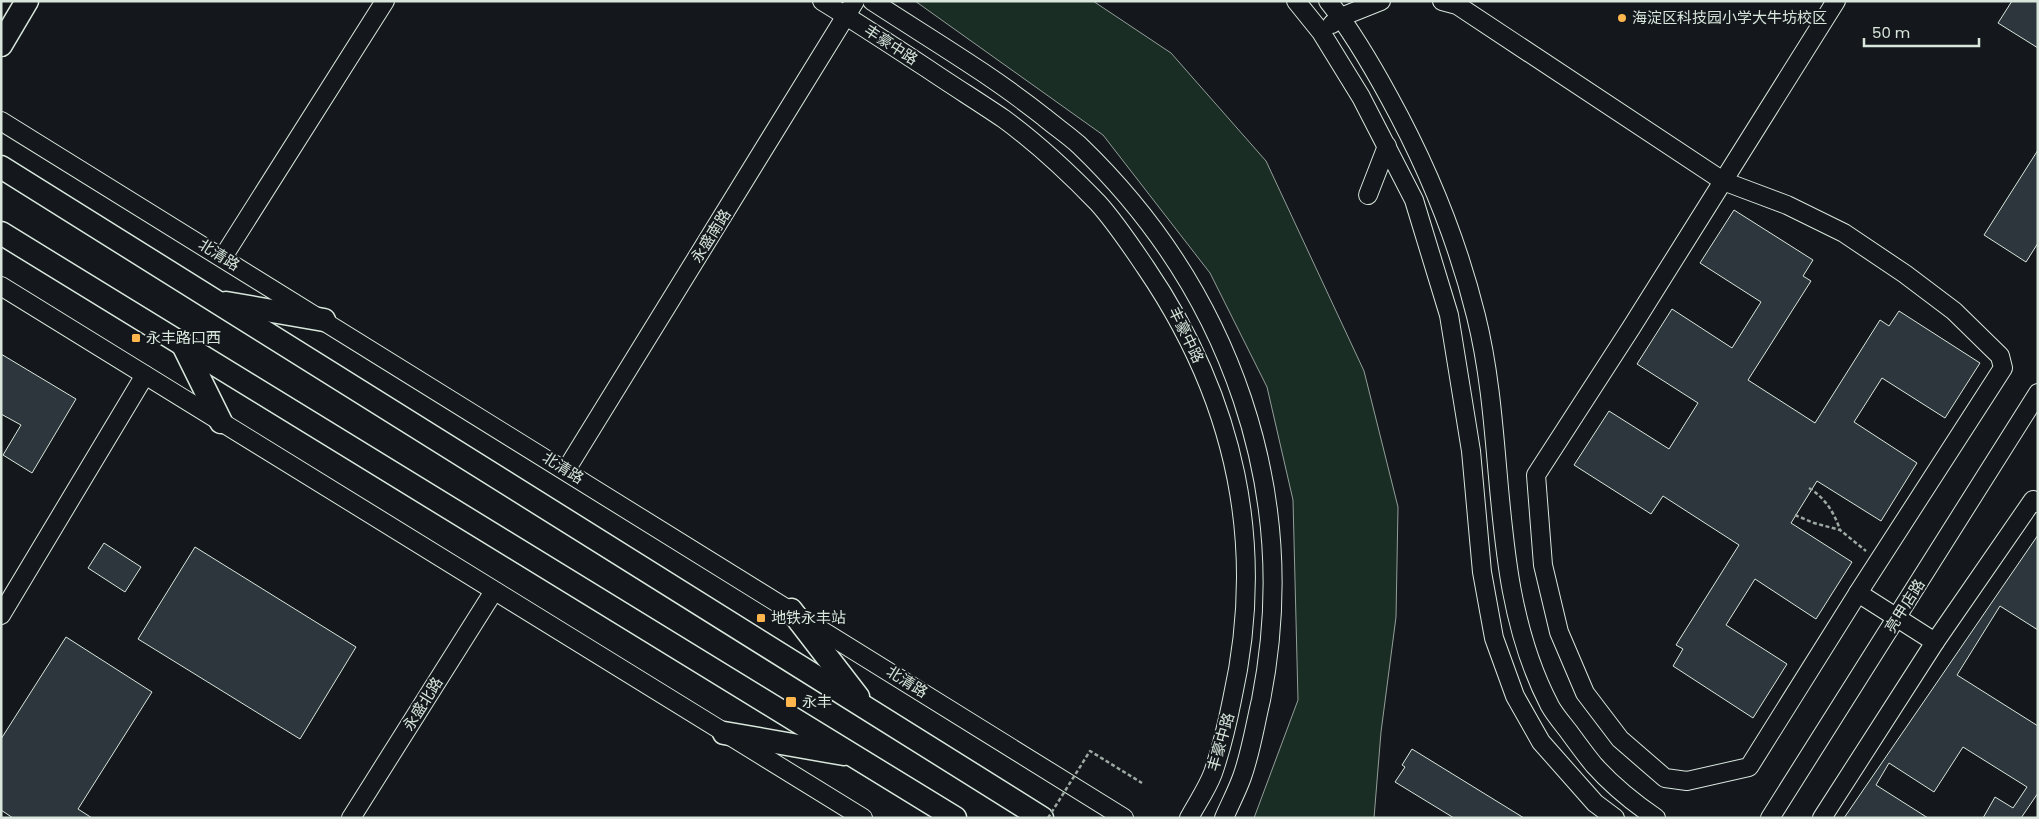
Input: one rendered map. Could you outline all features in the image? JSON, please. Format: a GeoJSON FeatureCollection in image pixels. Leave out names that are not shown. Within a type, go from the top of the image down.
{"type":"FeatureCollection","features":[{"type":"Feature","properties":{"kind":"main road"},"geometry":{"type":"LineString","coordinates":[[1,45],[27,1]]}},
{"type":"Feature","properties":{"kind":"main road"},"geometry":{"type":"LineString","coordinates":[[1,167],[1042,818]]}},
{"type":"Feature","properties":{"kind":"main road"},"geometry":{"type":"LineString","coordinates":[[1,233],[955,818]]}},
{"type":"Feature","properties":{"kind":"main road"},"geometry":{"type":"LineString","coordinates":[[215,300],[324,320]]}},
{"type":"Feature","properties":{"kind":"main road"},"geometry":{"type":"LineString","coordinates":[[182,343],[221,422]]}},
{"type":"Feature","properties":{"kind":"main road"},"geometry":{"type":"LineString","coordinates":[[791,610],[866,708]]}},
{"type":"Feature","properties":{"kind":"main road"},"geometry":{"type":"LineString","coordinates":[[724,733],[855,756]]}},
{"type":"Feature","properties":{"kind":"street"},"geometry":{"type":"LineString","coordinates":[[223,257],[385,1]]}},
{"type":"Feature","properties":{"kind":"street","name":"丰豪中路"},"geometry":{"type":"LineString","coordinates":[[822,1],[850,8],[1005,120],[1056,162],[1100,205],[1133,249],[1169,302],[1194,347],[1224,429],[1241,497],[1246,541],[1246,582],[1244,626],[1239,667],[1226,730],[1212,775],[1189,818]]}},
{"type":"Feature","properties":{"kind":"street","name":"丰豪中路"},"geometry":{"type":"LineString","coordinates":[[872,1],[1017,96],[1078,144],[1118,185],[1150,225],[1206,312],[1229,362],[1246,407],[1259,454],[1271,540],[1273,587],[1271,630],[1265,677],[1255,729],[1242,775],[1224,818]]}},
{"type":"Feature","properties":{"kind":"street"},"geometry":{"type":"LineString","coordinates":[[1296,1],[1321,32],[1361,97],[1414,200],[1449,315],[1471,451],[1482,572],[1494,638],[1515,696],[1541,742],[1595,803],[1615,818]]}},
{"type":"Feature","properties":{"kind":"street"},"geometry":{"type":"LineString","coordinates":[[1328,1],[1369,59],[1405,127],[1432,183],[1457,248],[1476,317],[1490,393],[1508,572],[1524,642],[1551,708],[1594,765],[1656,818]]}},
{"type":"Feature","properties":{"kind":"street"},"geometry":{"type":"LineString","coordinates":[[1321,32],[1341,18],[1381,1]]}},
{"type":"Feature","properties":{"kind":"street"},"geometry":{"type":"LineString","coordinates":[[1442,1],[1457,6],[1724,181],[1787,205],[1844,233],[1905,274],[1954,311],[2000,356],[2003,368],[1749,767],[1687,781],[1665,778],[1620,739],[1585,693],[1559,632],[1543,565],[1536,475],[1724,181],[1836,1]]}},
{"type":"Feature","properties":{"kind":"street","name":"永盛南路"},"geometry":{"type":"LineString","coordinates":[[566,470],[850,8]]}},
{"type":"Feature","properties":{"kind":"street","name":"北清路"},"geometry":{"type":"LineString","coordinates":[[1,121],[223,257],[1124,818]]}},
{"type":"Feature","properties":{"kind":"street"},"geometry":{"type":"LineString","coordinates":[[1368,195],[1387,146]]}},
{"type":"Feature","properties":{"kind":"street"},"geometry":{"type":"LineString","coordinates":[[1,286],[863,818]]}},
{"type":"Feature","properties":{"kind":"street"},"geometry":{"type":"LineString","coordinates":[[1,615],[145,375]]}},
{"type":"Feature","properties":{"kind":"street","name":"亮甲店路"},"geometry":{"type":"LineString","coordinates":[[1770,818],[1898,618],[2038,393]]}},
{"type":"Feature","properties":{"kind":"street"},"geometry":{"type":"LineString","coordinates":[[1822,818],[1935,642],[2033,500],[2038,503]]}},
{"type":"Feature","properties":{"kind":"street","name":"永盛北路"},"geometry":{"type":"LineString","coordinates":[[351,818],[494,591]]}},
{"type":"Feature","properties":{"kind":"street"},"geometry":{"type":"LineString","coordinates":[[1858,593],[1935,642]]}},
{"type":"Feature","properties":{"kind":"path"},"geometry":{"type":"LineString","coordinates":[[1809,488],[1821,496],[1835,515],[1840,530]]}},
{"type":"Feature","properties":{"kind":"path"},"geometry":{"type":"LineString","coordinates":[[1795,515],[1814,523],[1840,530],[1879,561]]}},
{"type":"Feature","properties":{"kind":"path"},"geometry":{"type":"LineString","coordinates":[[1048,818],[1090,751],[1142,783]]}},
{"type":"Feature","properties":{"kind":"green space"},"geometry":{"type":"Polygon","coordinates":[[[915,1],[1093,1],[1171,53],[1266,161],[1364,371],[1398,507],[1396,617],[1381,732],[1374,818],[1254,818],[1298,700],[1293,500],[1267,387],[1210,273],[1103,135],[915,1]]]}},
{"type":"Feature","properties":{"kind":"building"},"geometry":{"type":"Polygon","coordinates":[[[2012,1],[2038,1],[2038,48],[1998,23],[2012,1]]]}},
{"type":"Feature","properties":{"kind":"building"},"geometry":{"type":"Polygon","coordinates":[[[2038,150],[2038,243],[2026,262],[1984,235],[2038,150]]]}},
{"type":"Feature","properties":{"kind":"building"},"geometry":{"type":"Polygon","coordinates":[[[1734,210],[1813,260],[1803,276],[1811,281],[1748,380],[1815,423],[1880,320],[1889,326],[1899,311],[1980,363],[1945,418],[1882,378],[1854,422],[1917,463],[1881,521],[1817,481],[1791,523],[1852,562],[1816,619],[1755,579],[1726,625],[1787,664],[1753,718],[1673,666],[1683,649],[1676,645],[1739,545],[1663,496],[1651,514],[1574,465],[1609,411],[1669,449],[1698,403],[1637,364],[1672,309],[1732,348],[1761,302],[1700,263],[1734,210]]]}},
{"type":"Feature","properties":{"kind":"building"},"geometry":{"type":"Polygon","coordinates":[[[1,354],[76,399],[32,473],[3,455],[21,425],[1,414],[1,354]]]}},
{"type":"Feature","properties":{"kind":"building"},"geometry":{"type":"Polygon","coordinates":[[[2038,535],[2038,630],[2000,606],[1957,675],[2038,726],[2038,793],[2021,818],[1983,818],[1995,797],[2013,808],[2027,787],[1963,747],[1934,792],[1889,763],[1876,785],[1928,818],[1844,818],[2038,535]]]}},
{"type":"Feature","properties":{"kind":"building"},"geometry":{"type":"Polygon","coordinates":[[[104,543],[141,567],[125,592],[88,568],[104,543]]]}},
{"type":"Feature","properties":{"kind":"building"},"geometry":{"type":"Polygon","coordinates":[[[195,547],[356,647],[300,739],[138,639],[195,547]]]}},
{"type":"Feature","properties":{"kind":"building"},"geometry":{"type":"Polygon","coordinates":[[[66,637],[152,692],[78,809],[92,818],[13,818],[1,810],[1,739],[66,637]]]}},
{"type":"Feature","properties":{"kind":"building"},"geometry":{"type":"Polygon","coordinates":[[[1412,749],[1524,818],[1454,818],[1395,782],[1405,767],[1402,765],[1412,749]]]}},
{"type":"Feature","properties":{"kind":"place","name":"海淀区科技园小学大牛坊校区"},"geometry":{"type":"Point","coordinates":[1622,18]}},
{"type":"Feature","properties":{"kind":"place","name":"永丰路口西"},"geometry":{"type":"Point","coordinates":[136,338]}},
{"type":"Feature","properties":{"kind":"place","name":"地铁永丰站"},"geometry":{"type":"Point","coordinates":[761,618]}},
{"type":"Feature","properties":{"kind":"place","name":"永丰"},"geometry":{"type":"Point","coordinates":[791,702]}}]}
